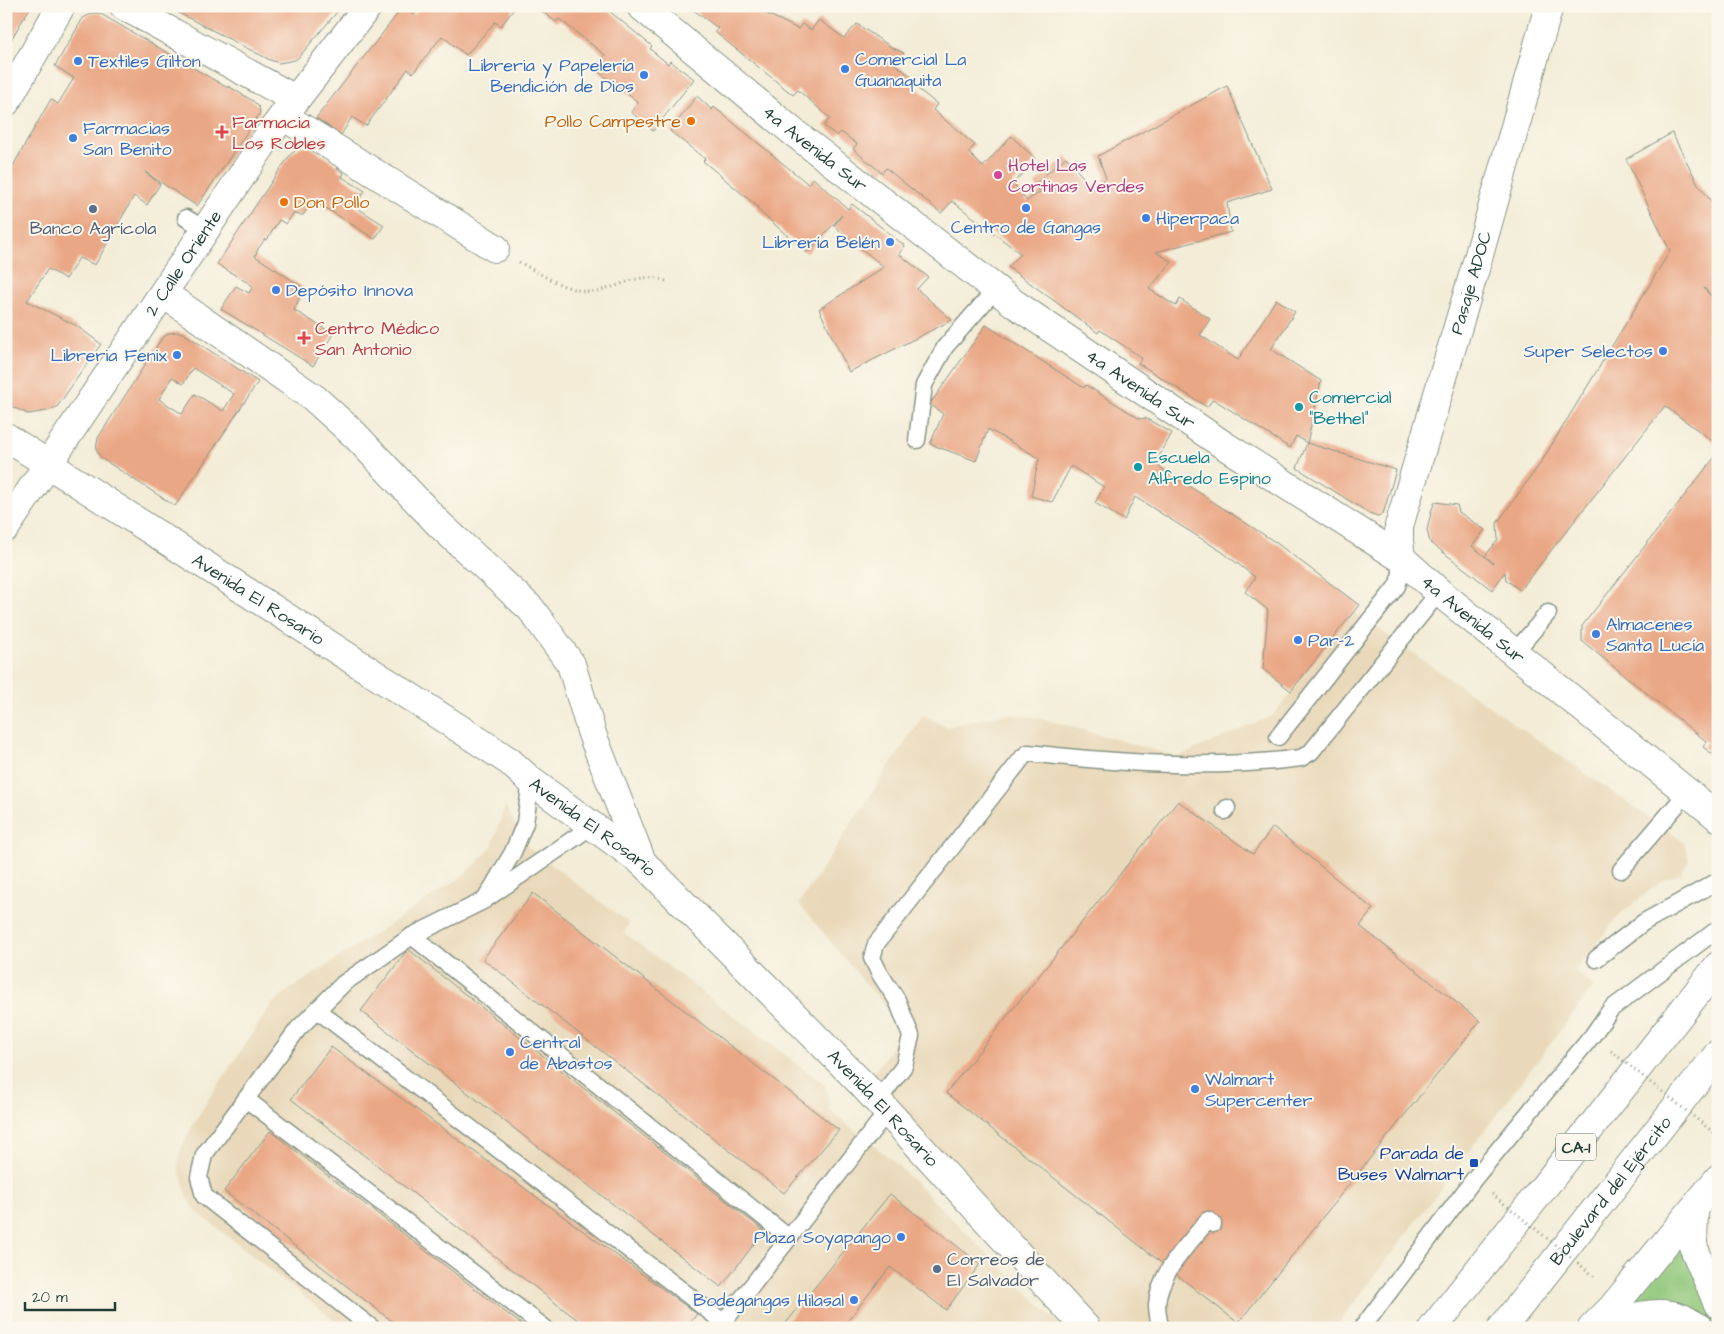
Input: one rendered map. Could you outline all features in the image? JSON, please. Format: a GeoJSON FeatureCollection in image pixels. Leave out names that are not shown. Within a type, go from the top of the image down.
{"type":"FeatureCollection","features":[{"type":"Feature","properties":{"kind":"main road"},"geometry":{"type":"LineString","coordinates":[[6,102],[61,6]]}},
{"type":"Feature","properties":{"kind":"main road"},"geometry":{"type":"LineString","coordinates":[[124,6],[289,107],[495,248]]}},
{"type":"Feature","properties":{"kind":"main road","name":"2 Calle Oriente"},"geometry":{"type":"LineString","coordinates":[[6,527],[164,294],[196,224],[368,6]]}},
{"type":"Feature","properties":{"kind":"main road","name":"4a Avenida Sur"},"geometry":{"type":"LineString","coordinates":[[641,6],[793,132],[995,290],[1222,444],[1401,558],[1439,592],[1514,653],[1687,793],[1717,815]]}},
{"type":"Feature","properties":{"kind":"main road","name":"Pasaje ADOC"},"geometry":{"type":"LineString","coordinates":[[1401,558],[1399,526],[1480,252],[1549,6]]}},
{"type":"Feature","properties":{"kind":"main road"},"geometry":{"type":"LineString","coordinates":[[164,294],[314,398],[354,435],[439,524],[531,609],[571,664],[592,734],[642,862]]}},
{"type":"Feature","properties":{"kind":"main road","name":"Avenida El Rosario"},"geometry":{"type":"LineString","coordinates":[[6,437],[510,761],[531,781],[642,862],[881,1106],[1086,1328]]}},
{"type":"Feature","properties":{"kind":"main road","name":"CA-1"},"geometry":{"type":"LineString","coordinates":[[1433,1328],[1718,966]]}},
{"type":"Feature","properties":{"kind":"main road","name":"Boulevard del Ejército"},"geometry":{"type":"LineString","coordinates":[[1502,1328],[1718,1054]]}},
{"type":"Feature","properties":{"kind":"main road"},"geometry":{"type":"LineString","coordinates":[[1592,1328],[1612,1308],[1718,1179]]}},
{"type":"Feature","properties":{"kind":"main road"},"geometry":{"type":"LineString","coordinates":[[1694,1210],[1693,1246],[1718,1304]]}},
{"type":"Feature","properties":{"kind":"main road"},"geometry":{"type":"LineString","coordinates":[[1601,1328],[1623,1320],[1656,1314],[1680,1318],[1700,1328]]}},
{"type":"Feature","properties":{"kind":"lane"},"geometry":{"type":"LineString","coordinates":[[917,440],[924,385],[945,348],[995,290]]}},
{"type":"Feature","properties":{"kind":"lane"},"geometry":{"type":"LineString","coordinates":[[1278,737],[1397,586],[1401,573],[1401,558]]}},
{"type":"Feature","properties":{"kind":"lane"},"geometry":{"type":"LineString","coordinates":[[317,1010],[721,1325],[788,1237],[881,1106],[886,1090],[904,1066],[911,1036],[897,1000],[872,958],[876,944],[1022,757],[1028,753],[1114,762],[1198,765],[1301,758],[1311,752],[1439,592]]}},
{"type":"Feature","properties":{"kind":"lane"},"geometry":{"type":"LineString","coordinates":[[1514,653],[1548,613]]}},
{"type":"Feature","properties":{"kind":"lane"},"geometry":{"type":"LineString","coordinates":[[485,900],[513,852],[525,823],[531,781]]}},
{"type":"Feature","properties":{"kind":"lane"},"geometry":{"type":"LineString","coordinates":[[1622,870],[1687,793]]}},
{"type":"Feature","properties":{"kind":"lane"},"geometry":{"type":"LineString","coordinates":[[372,1328],[204,1196],[199,1177],[204,1155],[298,1029],[344,983],[412,936],[485,900],[592,826]]}},
{"type":"Feature","properties":{"kind":"lane"},"geometry":{"type":"LineString","coordinates":[[1596,959],[1644,922],[1718,881]]}},
{"type":"Feature","properties":{"kind":"lane"},"geometry":{"type":"LineString","coordinates":[[1362,1328],[1474,1179],[1592,1036],[1611,1010],[1718,929]]}},
{"type":"Feature","properties":{"kind":"lane"},"geometry":{"type":"LineString","coordinates":[[412,936],[788,1237]]}},
{"type":"Feature","properties":{"kind":"lane"},"geometry":{"type":"LineString","coordinates":[[246,1099],[545,1328]]}},
{"type":"Feature","properties":{"kind":"lane"},"geometry":{"type":"LineString","coordinates":[[1160,1328],[1157,1304],[1162,1284],[1171,1267],[1211,1222]]}},
{"type":"Feature","properties":{"kind":"path"},"geometry":{"type":"LineString","coordinates":[[495,248],[571,289],[597,291],[631,279],[656,277],[666,281]]}},
{"type":"Feature","properties":{"kind":"path"},"geometry":{"type":"LineString","coordinates":[[1611,1051],[1718,1136]]}},
{"type":"Feature","properties":{"kind":"path"},"geometry":{"type":"LineString","coordinates":[[1492,1194],[1595,1277]]}},
{"type":"Feature","properties":{"kind":"shaded area"},"geometry":{"type":"Polygon","coordinates":[[[1354,612],[1684,842],[1689,860],[1681,873],[1662,881],[1620,914],[1575,971],[1594,986],[1335,1328],[1099,1328],[866,1085],[901,1033],[894,1017],[799,904],[923,715],[946,727],[1007,714],[1044,719],[1178,757],[1274,715],[1354,612]]]}},
{"type":"Feature","properties":{"kind":"shaded area","name":"Central de Abastos"},"geometry":{"type":"Polygon","coordinates":[[[505,806],[528,847],[629,923],[624,933],[825,1085],[830,1111],[892,1160],[1063,1328],[344,1328],[196,1211],[188,1198],[178,1166],[180,1152],[206,1103],[272,1004],[288,991],[460,878],[492,846],[505,806]]]}},
{"type":"Feature","properties":{"kind":"green space"},"geometry":{"type":"Polygon","coordinates":[[[1694,1210],[1718,1304],[1718,1328],[1700,1328],[1612,1308],[1694,1210]]]}},
{"type":"Feature","properties":{"kind":"building"},"geometry":{"type":"Polygon","coordinates":[[[6,6],[31,6],[6,48],[6,6]]]}},
{"type":"Feature","properties":{"kind":"building"},"geometry":{"type":"Polygon","coordinates":[[[175,6],[342,6],[299,57],[295,60],[279,63],[173,10],[175,6]]]}},
{"type":"Feature","properties":{"kind":"building"},"geometry":{"type":"Polygon","coordinates":[[[421,6],[516,6],[501,26],[495,22],[466,55],[442,36],[413,73],[408,69],[366,126],[352,117],[341,135],[316,118],[403,7],[414,15],[421,6]]]}},
{"type":"Feature","properties":{"kind":"building"},"geometry":{"type":"Polygon","coordinates":[[[535,6],[603,6],[652,46],[650,49],[668,64],[670,61],[694,79],[653,131],[631,112],[638,102],[595,69],[605,55],[559,19],[556,22],[535,6]]]}},
{"type":"Feature","properties":{"kind":"building"},"geometry":{"type":"Polygon","coordinates":[[[688,6],[751,6],[798,29],[802,24],[811,30],[819,20],[844,38],[857,24],[891,47],[904,53],[895,64],[911,76],[908,81],[937,104],[933,110],[975,145],[968,152],[983,167],[1011,136],[1035,158],[1032,165],[1013,183],[1027,201],[1040,192],[1035,184],[1066,157],[1093,189],[1106,178],[1098,156],[1227,86],[1272,189],[1227,203],[1231,232],[1156,252],[1172,262],[1149,289],[1176,306],[1180,299],[1210,319],[1200,335],[1238,360],[1276,299],[1295,312],[1271,349],[1321,381],[1307,443],[1296,436],[1290,448],[1213,399],[1207,407],[1138,363],[1142,358],[1100,330],[1098,333],[1008,267],[1021,254],[952,201],[941,213],[886,168],[882,173],[853,149],[857,144],[841,132],[837,136],[824,126],[830,118],[798,90],[793,95],[715,32],[718,28],[688,6]]]}},
{"type":"Feature","properties":{"kind":"building"},"geometry":{"type":"Polygon","coordinates":[[[93,13],[99,13],[228,88],[228,86],[253,101],[259,107],[260,113],[197,206],[145,172],[160,184],[147,205],[134,196],[95,265],[79,258],[66,279],[48,269],[27,301],[77,326],[101,344],[57,407],[47,411],[28,414],[6,404],[6,178],[51,99],[58,104],[74,78],[55,66],[83,18],[93,13]]]}},
{"type":"Feature","properties":{"kind":"building"},"geometry":{"type":"Polygon","coordinates":[[[697,96],[712,110],[714,107],[808,184],[813,178],[848,209],[852,204],[905,246],[899,254],[928,277],[917,289],[952,320],[849,372],[819,309],[884,267],[834,226],[842,215],[807,253],[757,209],[758,207],[703,161],[705,159],[670,131],[697,96]]]}},
{"type":"Feature","properties":{"kind":"building"},"geometry":{"type":"Polygon","coordinates":[[[1672,133],[1698,184],[1718,210],[1718,303],[1704,288],[1718,304],[1718,445],[1665,406],[1520,590],[1506,580],[1505,572],[1492,590],[1430,542],[1427,530],[1432,509],[1435,502],[1457,505],[1459,512],[1485,530],[1472,546],[1493,563],[1485,556],[1498,540],[1497,523],[1540,464],[1670,251],[1626,159],[1672,133]]]}},
{"type":"Feature","properties":{"kind":"building"},"geometry":{"type":"Polygon","coordinates":[[[302,146],[310,147],[340,167],[337,169],[344,173],[342,177],[365,191],[354,206],[384,225],[375,239],[313,200],[303,215],[293,214],[286,224],[279,220],[267,240],[265,239],[258,249],[255,256],[304,288],[294,310],[333,334],[313,366],[221,309],[236,286],[249,293],[253,286],[217,264],[291,154],[302,146]]]}},
{"type":"Feature","properties":{"kind":"building"},"geometry":{"type":"Polygon","coordinates":[[[986,325],[1084,388],[1086,385],[1140,419],[1145,418],[1172,433],[1155,464],[1275,542],[1359,605],[1291,691],[1263,669],[1268,610],[1245,592],[1255,577],[1221,551],[1135,497],[1124,520],[1095,503],[1104,487],[1071,466],[1052,502],[1031,496],[1039,458],[988,429],[976,461],[930,444],[943,414],[930,404],[986,325]]]}},
{"type":"Feature","properties":{"kind":"building"},"geometry":{"type":"Polygon","coordinates":[[[169,333],[183,333],[258,382],[175,506],[101,458],[96,449],[98,438],[162,338],[169,333]],[[193,368],[183,384],[172,377],[159,399],[182,414],[195,394],[223,411],[234,394],[193,368]]]}},
{"type":"Feature","properties":{"kind":"building"},"geometry":{"type":"Polygon","coordinates":[[[1307,443],[1396,470],[1383,514],[1378,516],[1369,513],[1297,468],[1307,443]]]}},
{"type":"Feature","properties":{"kind":"building"},"geometry":{"type":"Polygon","coordinates":[[[1718,453],[1718,758],[1703,747],[1707,742],[1582,641],[1582,626],[1718,453]]]}},
{"type":"Feature","properties":{"kind":"building"},"geometry":{"type":"Polygon","coordinates":[[[1178,801],[1253,854],[1273,827],[1373,909],[1360,926],[1480,1021],[1238,1323],[946,1093],[1178,801]]]}},
{"type":"Feature","properties":{"kind":"building"},"geometry":{"type":"Polygon","coordinates":[[[533,893],[839,1130],[784,1193],[483,959],[533,893]]]}},
{"type":"Feature","properties":{"kind":"building"},"geometry":{"type":"Polygon","coordinates":[[[408,949],[764,1231],[721,1287],[361,1011],[408,949]]]}},
{"type":"Feature","properties":{"kind":"building"},"geometry":{"type":"Polygon","coordinates":[[[331,1047],[697,1314],[686,1328],[588,1328],[291,1099],[331,1047]]]}},
{"type":"Feature","properties":{"kind":"building"},"geometry":{"type":"Polygon","coordinates":[[[270,1131],[526,1328],[401,1328],[224,1191],[270,1131]]]}},
{"type":"Feature","properties":{"kind":"building"},"geometry":{"type":"Polygon","coordinates":[[[890,1194],[980,1264],[946,1310],[890,1267],[842,1328],[782,1328],[890,1194]]]}},
{"type":"Feature","properties":{"kind":"place","name":"Textiles Gilton"},"geometry":{"type":"Point","coordinates":[78,61]}},
{"type":"Feature","properties":{"kind":"place","name":"Comercial La Guanaquita"},"geometry":{"type":"Point","coordinates":[845,69]}},
{"type":"Feature","properties":{"kind":"place","name":"Libreria y Papelería Bendición de Dios"},"geometry":{"type":"Point","coordinates":[644,75]}},
{"type":"Feature","properties":{"kind":"place","name":"Pollo Campestre"},"geometry":{"type":"Point","coordinates":[691,121]}},
{"type":"Feature","properties":{"kind":"place","name":"Farmacia Los Robles"},"geometry":{"type":"Point","coordinates":[222,132]}},
{"type":"Feature","properties":{"kind":"place","name":"Farmacias San Benito"},"geometry":{"type":"Point","coordinates":[73,138]}},
{"type":"Feature","properties":{"kind":"place","name":"Hotel Las Cortinas Verdes"},"geometry":{"type":"Point","coordinates":[998,175]}},
{"type":"Feature","properties":{"kind":"place","name":"Don Pollo"},"geometry":{"type":"Point","coordinates":[284,202]}},
{"type":"Feature","properties":{"kind":"place","name":"Centro de Gangas"},"geometry":{"type":"Point","coordinates":[1026,208]}},
{"type":"Feature","properties":{"kind":"place","name":"Banco Agrícola"},"geometry":{"type":"Point","coordinates":[93,209]}},
{"type":"Feature","properties":{"kind":"place","name":"Hiperpaca"},"geometry":{"type":"Point","coordinates":[1146,218]}},
{"type":"Feature","properties":{"kind":"place","name":"Librería Belén"},"geometry":{"type":"Point","coordinates":[890,242]}},
{"type":"Feature","properties":{"kind":"place","name":"Depósito Innova"},"geometry":{"type":"Point","coordinates":[276,290]}},
{"type":"Feature","properties":{"kind":"place","name":"Centro Médico San Antonio"},"geometry":{"type":"Point","coordinates":[304,338]}},
{"type":"Feature","properties":{"kind":"place","name":"Super Selectos"},"geometry":{"type":"Point","coordinates":[1663,351]}},
{"type":"Feature","properties":{"kind":"place","name":"Libreria Fenix"},"geometry":{"type":"Point","coordinates":[177,355]}},
{"type":"Feature","properties":{"kind":"place","name":"Comercial \"Bethel\""},"geometry":{"type":"Point","coordinates":[1299,407]}},
{"type":"Feature","properties":{"kind":"place","name":"Escuela Alfredo Espino"},"geometry":{"type":"Point","coordinates":[1138,467]}},
{"type":"Feature","properties":{"kind":"place","name":"Almacenes Santa Lucía"},"geometry":{"type":"Point","coordinates":[1596,634]}},
{"type":"Feature","properties":{"kind":"place","name":"Par-2"},"geometry":{"type":"Point","coordinates":[1298,640]}},
{"type":"Feature","properties":{"kind":"place","name":"Central de Abastos"},"geometry":{"type":"Point","coordinates":[510,1052]}},
{"type":"Feature","properties":{"kind":"place","name":"Walmart Supercenter"},"geometry":{"type":"Point","coordinates":[1195,1089]}},
{"type":"Feature","properties":{"kind":"place","name":"Parada de Buses Walmart"},"geometry":{"type":"Point","coordinates":[1474,1163]}},
{"type":"Feature","properties":{"kind":"place","name":"Plaza Soyapango"},"geometry":{"type":"Point","coordinates":[901,1237]}},
{"type":"Feature","properties":{"kind":"place","name":"Correos de El Salvador"},"geometry":{"type":"Point","coordinates":[937,1269]}},
{"type":"Feature","properties":{"kind":"place","name":"Bodegangas Hilasal"},"geometry":{"type":"Point","coordinates":[854,1300]}}]}
